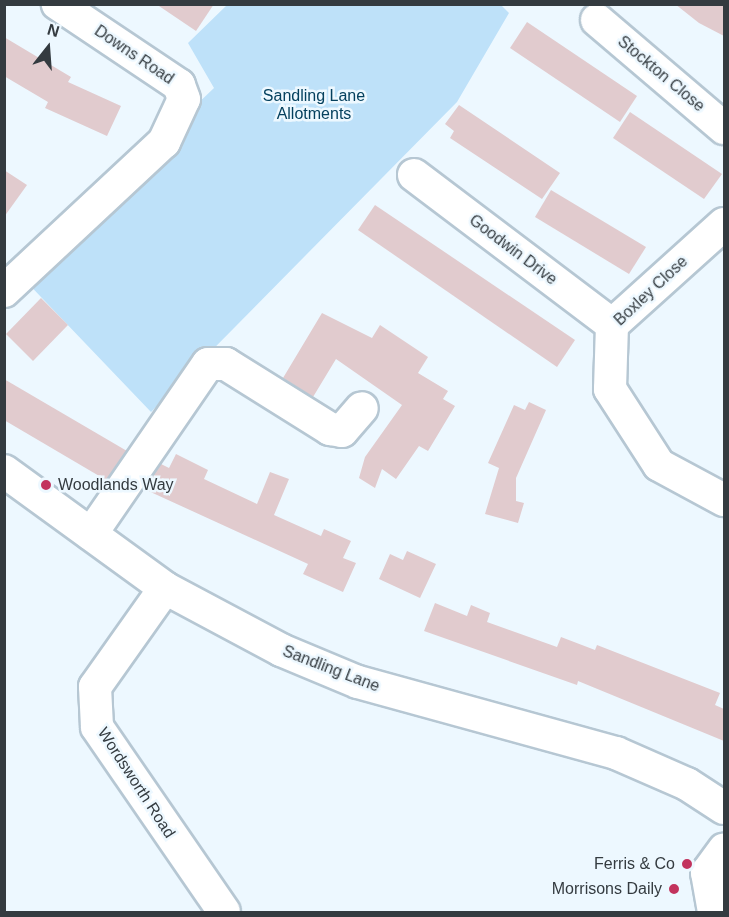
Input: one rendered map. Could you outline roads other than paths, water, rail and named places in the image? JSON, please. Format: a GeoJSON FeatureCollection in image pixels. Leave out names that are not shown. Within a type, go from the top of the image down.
{"type":"FeatureCollection","features":[{"type":"Feature","properties":{"kind":"street","name":"Downs Road"},"geometry":{"type":"LineString","coordinates":[[4,291],[164,142],[178,121],[184,99],[179,85],[58,4]]}},
{"type":"Feature","properties":{"kind":"street","name":"Stockton Close"},"geometry":{"type":"LineString","coordinates":[[597,20],[724,128]]}},
{"type":"Feature","properties":{"kind":"street","name":"Goodwin Drive"},"geometry":{"type":"LineString","coordinates":[[414,175],[612,325]]}},
{"type":"Feature","properties":{"kind":"street","name":"Boxley Close"},"geometry":{"type":"LineString","coordinates":[[724,224],[612,325],[610,389],[659,465],[724,500]]}},
{"type":"Feature","properties":{"kind":"street"},"geometry":{"type":"LineString","coordinates":[[91,534],[208,364],[225,364],[330,429],[342,431],[362,408]]}},
{"type":"Feature","properties":{"kind":"street","name":"Sandling Lane"},"geometry":{"type":"LineString","coordinates":[[4,471],[165,588],[281,650],[358,682],[616,753],[687,784],[724,808]]}},
{"type":"Feature","properties":{"kind":"street","name":"Wordsworth Road"},"geometry":{"type":"LineString","coordinates":[[165,588],[95,687],[97,727],[224,912]]}},
{"type":"Feature","properties":{"kind":"street"},"geometry":{"type":"LineString","coordinates":[[714,912],[707,873],[724,850]]}},
{"type":"Feature","properties":{"kind":"place","name":"Woodlands Way"},"geometry":{"type":"Point","coordinates":[46,485]}},
{"type":"Feature","properties":{"kind":"place","name":"Ferris & Co"},"geometry":{"type":"Point","coordinates":[687,864]}},
{"type":"Feature","properties":{"kind":"place","name":"Morrisons Daily"},"geometry":{"type":"Point","coordinates":[674,889]}},
{"type":"Feature","properties":{"kind":"park label","name":"Sandling Lane Allotments"},"geometry":{"type":"Point","coordinates":[314,105]}}]}
